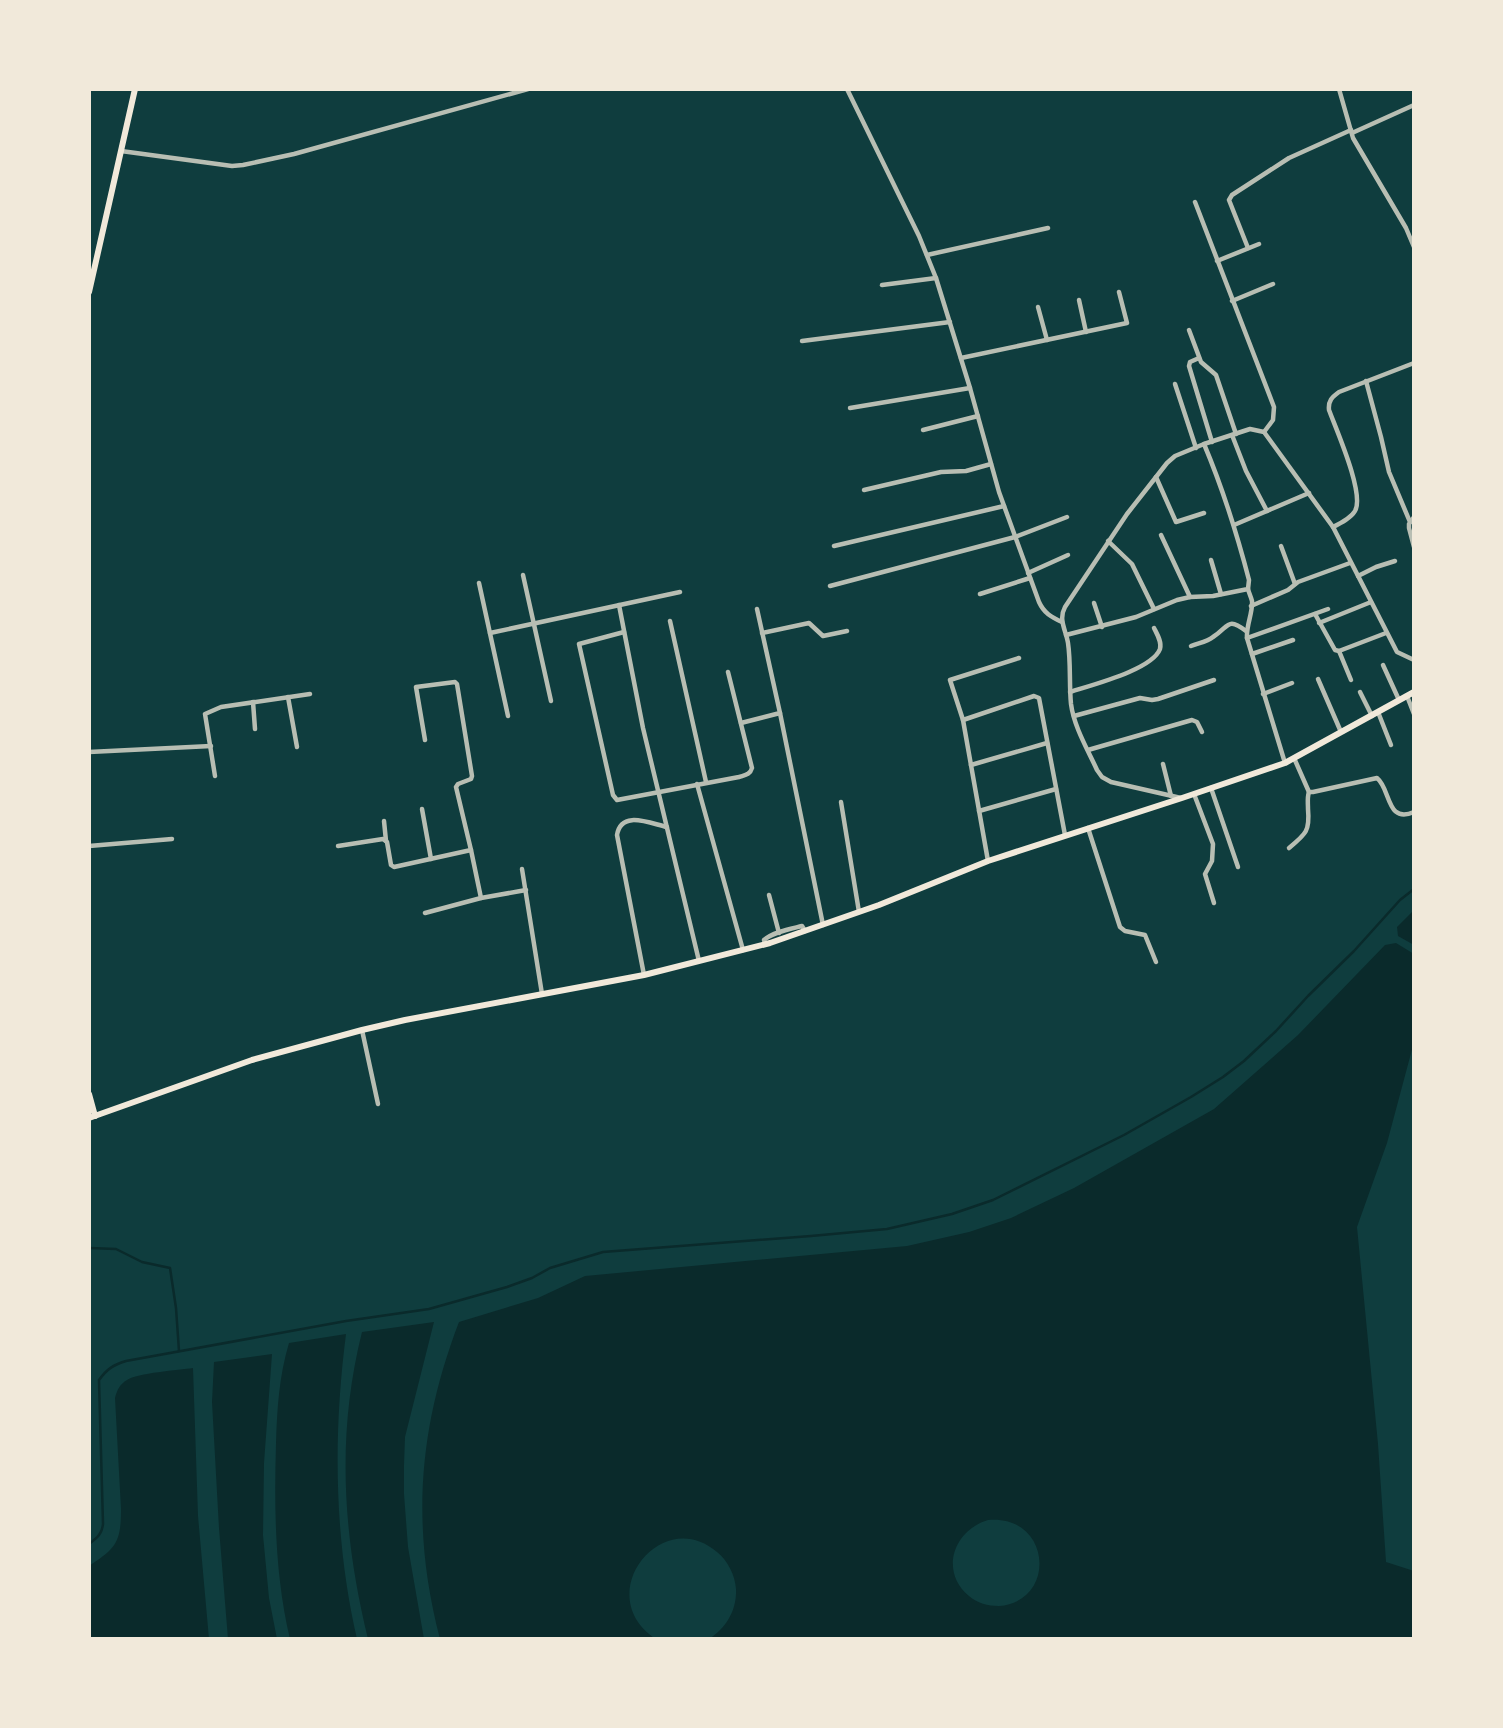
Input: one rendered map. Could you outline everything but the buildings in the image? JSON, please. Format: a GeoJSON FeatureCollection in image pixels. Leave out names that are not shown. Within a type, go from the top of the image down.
{"type":"FeatureCollection","features":[{"type":"Feature","properties":{"kind":"main road"},"geometry":{"type":"LineString","coordinates":[[89,292],[135,89]]}},
{"type":"Feature","properties":{"kind":"main road"},"geometry":{"type":"LineString","coordinates":[[89,1094],[92,1117],[252,1060],[362,1030],[644,975],[765,944],[879,905],[988,860],[1285,763],[1410,694]]}},
{"type":"Feature","properties":{"kind":"street"},"geometry":{"type":"LineString","coordinates":[[121,151],[232,166],[243,165],[294,154],[528,89]]}},
{"type":"Feature","properties":{"kind":"street"},"geometry":{"type":"LineString","coordinates":[[847,89],[936,278],[1004,506],[1029,576],[1045,612],[1062,621]]}},
{"type":"Feature","properties":{"kind":"street"},"geometry":{"type":"LineString","coordinates":[[1339,89],[1351,132],[1406,228],[1414,247]]}},
{"type":"Feature","properties":{"kind":"street"},"geometry":{"type":"LineString","coordinates":[[1248,248],[1229,200],[1232,195],[1289,158],[1414,105]]}},
{"type":"Feature","properties":{"kind":"street"},"geometry":{"type":"LineString","coordinates":[[1195,202],[1274,407],[1273,419],[1264,432]]}},
{"type":"Feature","properties":{"kind":"street"},"geometry":{"type":"LineString","coordinates":[[927,255],[1048,228]]}},
{"type":"Feature","properties":{"kind":"street"},"geometry":{"type":"LineString","coordinates":[[1217,261],[1259,244]]}},
{"type":"Feature","properties":{"kind":"street"},"geometry":{"type":"LineString","coordinates":[[882,285],[936,278]]}},
{"type":"Feature","properties":{"kind":"street"},"geometry":{"type":"LineString","coordinates":[[1232,301],[1273,284]]}},
{"type":"Feature","properties":{"kind":"street"},"geometry":{"type":"LineString","coordinates":[[961,358],[1127,323],[1119,292]]}},
{"type":"Feature","properties":{"kind":"street"},"geometry":{"type":"LineString","coordinates":[[1079,300],[1086,332]]}},
{"type":"Feature","properties":{"kind":"street"},"geometry":{"type":"LineString","coordinates":[[1038,307],[1046,340]]}},
{"type":"Feature","properties":{"kind":"street"},"geometry":{"type":"LineString","coordinates":[[802,341],[950,322]]}},
{"type":"Feature","properties":{"kind":"street"},"geometry":{"type":"LineString","coordinates":[[1189,330],[1201,362],[1216,375],[1246,471],[1267,511]]}},
{"type":"Feature","properties":{"kind":"street"},"geometry":{"type":"LineString","coordinates":[[1199,358],[1190,362],[1189,366],[1212,442]]}},
{"type":"Feature","properties":{"kind":"street"},"geometry":{"type":"LineString","coordinates":[[1333,527],[1350,517],[1359,502],[1355,481],[1329,410],[1329,403],[1339,392],[1414,363]]}},
{"type":"Feature","properties":{"kind":"street"},"geometry":{"type":"LineString","coordinates":[[1366,381],[1389,472],[1412,519],[1409,528],[1414,547]]}},
{"type":"Feature","properties":{"kind":"street"},"geometry":{"type":"LineString","coordinates":[[1175,384],[1196,448]]}},
{"type":"Feature","properties":{"kind":"street"},"geometry":{"type":"LineString","coordinates":[[849,408],[970,388]]}},
{"type":"Feature","properties":{"kind":"street"},"geometry":{"type":"LineString","coordinates":[[923,430],[978,416]]}},
{"type":"Feature","properties":{"kind":"street"},"geometry":{"type":"LineString","coordinates":[[1182,798],[1111,782],[1097,771],[1074,716],[1068,646],[1062,621],[1062,612],[1108,541],[1175,456],[1250,429],[1264,432],[1333,527],[1397,652],[1414,660]]}},
{"type":"Feature","properties":{"kind":"street"},"geometry":{"type":"LineString","coordinates":[[1204,444],[1221,485],[1249,580],[1248,589],[1252,601],[1247,638],[1285,763]]}},
{"type":"Feature","properties":{"kind":"street"},"geometry":{"type":"LineString","coordinates":[[864,490],[941,472],[965,471],[991,464]]}},
{"type":"Feature","properties":{"kind":"street"},"geometry":{"type":"LineString","coordinates":[[1156,477],[1176,522],[1204,513]]}},
{"type":"Feature","properties":{"kind":"street"},"geometry":{"type":"LineString","coordinates":[[1234,525],[1309,493]]}},
{"type":"Feature","properties":{"kind":"street"},"geometry":{"type":"LineString","coordinates":[[834,546],[1004,506]]}},
{"type":"Feature","properties":{"kind":"street"},"geometry":{"type":"LineString","coordinates":[[830,586],[1015,537],[1067,517]]}},
{"type":"Feature","properties":{"kind":"street"},"geometry":{"type":"LineString","coordinates":[[1161,536],[1191,597]]}},
{"type":"Feature","properties":{"kind":"street"},"geometry":{"type":"LineString","coordinates":[[1108,541],[1132,564],[1155,609]]}},
{"type":"Feature","properties":{"kind":"street"},"geometry":{"type":"LineString","coordinates":[[1281,546],[1295,584]]}},
{"type":"Feature","properties":{"kind":"street"},"geometry":{"type":"LineString","coordinates":[[980,594],[1029,576],[1068,555]]}},
{"type":"Feature","properties":{"kind":"street"},"geometry":{"type":"LineString","coordinates":[[1210,560],[1221,594]]}},
{"type":"Feature","properties":{"kind":"street"},"geometry":{"type":"LineString","coordinates":[[1358,576],[1395,561]]}},
{"type":"Feature","properties":{"kind":"street"},"geometry":{"type":"LineString","coordinates":[[1251,606],[1288,590],[1295,584],[1350,563]]}},
{"type":"Feature","properties":{"kind":"street"},"geometry":{"type":"LineString","coordinates":[[523,575],[551,701]]}},
{"type":"Feature","properties":{"kind":"street"},"geometry":{"type":"LineString","coordinates":[[480,583],[508,716]]}},
{"type":"Feature","properties":{"kind":"street"},"geometry":{"type":"LineString","coordinates":[[1066,635],[1136,617],[1168,603],[1191,597],[1248,589]]}},
{"type":"Feature","properties":{"kind":"street"},"geometry":{"type":"LineString","coordinates":[[490,633],[680,592]]}},
{"type":"Feature","properties":{"kind":"street"},"geometry":{"type":"LineString","coordinates":[[1319,623],[1371,602]]}},
{"type":"Feature","properties":{"kind":"street"},"geometry":{"type":"LineString","coordinates":[[1094,603],[1102,627]]}},
{"type":"Feature","properties":{"kind":"street"},"geometry":{"type":"LineString","coordinates":[[619,606],[643,728],[699,961]]}},
{"type":"Feature","properties":{"kind":"street"},"geometry":{"type":"LineString","coordinates":[[1247,638],[1328,608]]}},
{"type":"Feature","properties":{"kind":"street"},"geometry":{"type":"LineString","coordinates":[[757,609],[823,926]]}},
{"type":"Feature","properties":{"kind":"street"},"geometry":{"type":"LineString","coordinates":[[1315,614],[1333,648],[1339,651],[1351,680]]}},
{"type":"Feature","properties":{"kind":"street"},"geometry":{"type":"LineString","coordinates":[[670,621],[706,782]]}},
{"type":"Feature","properties":{"kind":"street"},"geometry":{"type":"LineString","coordinates":[[762,633],[809,623],[824,636],[848,631]]}},
{"type":"Feature","properties":{"kind":"street"},"geometry":{"type":"LineString","coordinates":[[1191,646],[1212,638],[1230,624],[1237,623],[1246,631]]}},
{"type":"Feature","properties":{"kind":"street"},"geometry":{"type":"LineString","coordinates":[[1070,692],[1121,676],[1141,666],[1158,652],[1161,646],[1154,628]]}},
{"type":"Feature","properties":{"kind":"street"},"geometry":{"type":"LineString","coordinates":[[624,632],[579,644],[613,795],[617,800],[747,775],[751,771],[729,672]]}},
{"type":"Feature","properties":{"kind":"street"},"geometry":{"type":"LineString","coordinates":[[1339,651],[1386,633]]}},
{"type":"Feature","properties":{"kind":"street"},"geometry":{"type":"LineString","coordinates":[[1252,654],[1293,640]]}},
{"type":"Feature","properties":{"kind":"street"},"geometry":{"type":"LineString","coordinates":[[988,860],[963,720],[950,680],[1019,657]]}},
{"type":"Feature","properties":{"kind":"street"},"geometry":{"type":"LineString","coordinates":[[1383,665],[1399,701]]}},
{"type":"Feature","properties":{"kind":"street"},"geometry":{"type":"LineString","coordinates":[[1318,679],[1342,732]]}},
{"type":"Feature","properties":{"kind":"street"},"geometry":{"type":"LineString","coordinates":[[1074,716],[1140,698],[1158,699],[1214,680]]}},
{"type":"Feature","properties":{"kind":"street"},"geometry":{"type":"LineString","coordinates":[[425,740],[416,687],[455,682],[472,776],[471,779],[458,783],[456,787],[481,898]]}},
{"type":"Feature","properties":{"kind":"street"},"geometry":{"type":"LineString","coordinates":[[1264,694],[1292,683]]}},
{"type":"Feature","properties":{"kind":"street"},"geometry":{"type":"LineString","coordinates":[[1360,692],[1391,745]]}},
{"type":"Feature","properties":{"kind":"street"},"geometry":{"type":"LineString","coordinates":[[215,776],[205,714],[221,707],[310,694]]}},
{"type":"Feature","properties":{"kind":"street"},"geometry":{"type":"LineString","coordinates":[[1410,694],[1414,714]]}},
{"type":"Feature","properties":{"kind":"street"},"geometry":{"type":"LineString","coordinates":[[963,720],[1036,696],[1039,698],[1065,835]]}},
{"type":"Feature","properties":{"kind":"street"},"geometry":{"type":"LineString","coordinates":[[288,697],[297,747]]}},
{"type":"Feature","properties":{"kind":"street"},"geometry":{"type":"LineString","coordinates":[[253,702],[255,729]]}},
{"type":"Feature","properties":{"kind":"street"},"geometry":{"type":"LineString","coordinates":[[741,723],[780,713]]}},
{"type":"Feature","properties":{"kind":"street"},"geometry":{"type":"LineString","coordinates":[[1088,750],[1192,720],[1197,722],[1202,732]]}},
{"type":"Feature","properties":{"kind":"street"},"geometry":{"type":"LineString","coordinates":[[971,765],[1047,743]]}},
{"type":"Feature","properties":{"kind":"street"},"geometry":{"type":"LineString","coordinates":[[89,752],[211,746]]}},
{"type":"Feature","properties":{"kind":"street"},"geometry":{"type":"LineString","coordinates":[[1289,848],[1305,835],[1308,828],[1309,792],[1294,758]]}},
{"type":"Feature","properties":{"kind":"street"},"geometry":{"type":"LineString","coordinates":[[1163,764],[1171,796]]}},
{"type":"Feature","properties":{"kind":"street"},"geometry":{"type":"LineString","coordinates":[[1309,792],[1377,778],[1382,782],[1391,807],[1397,813],[1406,816],[1414,812]]}},
{"type":"Feature","properties":{"kind":"street"},"geometry":{"type":"LineString","coordinates":[[698,784],[743,950]]}},
{"type":"Feature","properties":{"kind":"street"},"geometry":{"type":"LineString","coordinates":[[1212,788],[1238,867]]}},
{"type":"Feature","properties":{"kind":"street"},"geometry":{"type":"LineString","coordinates":[[979,811],[1056,789]]}},
{"type":"Feature","properties":{"kind":"street"},"geometry":{"type":"LineString","coordinates":[[1194,794],[1213,844],[1212,861],[1205,874],[1214,903]]}},
{"type":"Feature","properties":{"kind":"street"},"geometry":{"type":"LineString","coordinates":[[841,802],[859,912]]}},
{"type":"Feature","properties":{"kind":"street"},"geometry":{"type":"LineString","coordinates":[[422,809],[431,859]]}},
{"type":"Feature","properties":{"kind":"street"},"geometry":{"type":"LineString","coordinates":[[644,975],[617,835],[618,827],[623,821],[630,819],[667,827]]}},
{"type":"Feature","properties":{"kind":"street"},"geometry":{"type":"LineString","coordinates":[[384,821],[391,865],[394,867],[471,850]]}},
{"type":"Feature","properties":{"kind":"street"},"geometry":{"type":"LineString","coordinates":[[1088,828],[1120,927],[1125,931],[1145,934],[1156,962]]}},
{"type":"Feature","properties":{"kind":"street"},"geometry":{"type":"LineString","coordinates":[[89,846],[172,838]]}},
{"type":"Feature","properties":{"kind":"street"},"geometry":{"type":"LineString","coordinates":[[338,846],[383,839],[387,842]]}},
{"type":"Feature","properties":{"kind":"street"},"geometry":{"type":"LineString","coordinates":[[522,869],[542,994]]}},
{"type":"Feature","properties":{"kind":"street"},"geometry":{"type":"LineString","coordinates":[[425,913],[481,898],[526,890]]}},
{"type":"Feature","properties":{"kind":"street"},"geometry":{"type":"LineString","coordinates":[[769,895],[779,933]]}},
{"type":"Feature","properties":{"kind":"street"},"geometry":{"type":"LineString","coordinates":[[765,944],[764,939],[779,933],[802,926],[805,931]]}},
{"type":"Feature","properties":{"kind":"street"},"geometry":{"type":"LineString","coordinates":[[362,1030],[378,1104]]}},
{"type":"Feature","properties":{"kind":"water"},"geometry":{"type":"Polygon","coordinates":[[[1414,910],[1414,945],[1398,936],[1397,927],[1414,910]]]}},
{"type":"Feature","properties":{"kind":"water"},"geometry":{"type":"Polygon","coordinates":[[[1396,943],[1414,954],[1414,1042],[1387,1143],[1357,1227],[1378,1444],[1386,1562],[1414,1571],[1414,1639],[709,1639],[721,1630],[732,1611],[736,1589],[732,1574],[728,1564],[717,1552],[696,1540],[675,1539],[656,1547],[641,1561],[632,1580],[630,1601],[637,1621],[656,1639],[440,1639],[425,1558],[423,1479],[435,1401],[459,1322],[538,1298],[585,1276],[907,1246],[969,1232],[1011,1218],[1074,1188],[1214,1109],[1298,1035],[1385,945],[1396,943]],[[988,1520],[976,1525],[966,1533],[954,1552],[953,1564],[960,1586],[983,1604],[999,1606],[1018,1601],[1031,1590],[1038,1575],[1039,1559],[1035,1543],[1025,1530],[1009,1522],[988,1520]]]}},
{"type":"Feature","properties":{"kind":"water"},"geometry":{"type":"Polygon","coordinates":[[[434,1322],[405,1437],[404,1465],[408,1547],[424,1639],[368,1639],[353,1562],[346,1486],[348,1409],[362,1332],[434,1322]]]}},
{"type":"Feature","properties":{"kind":"water"},"geometry":{"type":"Polygon","coordinates":[[[346,1334],[339,1410],[338,1487],[344,1563],[357,1639],[290,1639],[278,1567],[276,1518],[277,1419],[283,1368],[289,1343],[346,1334]]]}},
{"type":"Feature","properties":{"kind":"water"},"geometry":{"type":"Polygon","coordinates":[[[272,1354],[264,1463],[263,1535],[269,1598],[277,1639],[228,1639],[212,1402],[214,1362],[272,1354]]]}},
{"type":"Feature","properties":{"kind":"water"},"geometry":{"type":"Polygon","coordinates":[[[193,1368],[198,1516],[209,1639],[89,1639],[89,1566],[111,1549],[120,1530],[115,1398],[117,1392],[122,1383],[132,1378],[193,1368]]]}},
{"type":"Feature","properties":{"kind":"waterway"},"geometry":{"type":"LineString","coordinates":[[89,1544],[99,1536],[103,1524],[99,1380],[114,1366],[126,1361],[346,1321],[429,1309],[507,1287],[550,1268],[603,1252],[887,1229],[952,1214],[993,1200],[1124,1135],[1223,1077],[1276,1031],[1400,900],[1414,889]]}},
{"type":"Feature","properties":{"kind":"waterway"},"geometry":{"type":"LineString","coordinates":[[89,1248],[116,1249],[142,1262],[170,1268],[179,1351]]}}]}
